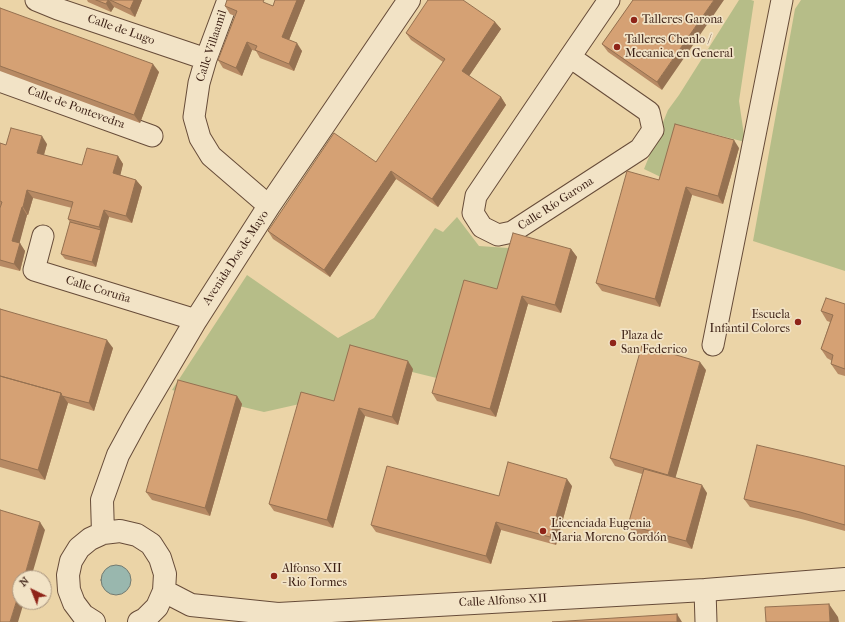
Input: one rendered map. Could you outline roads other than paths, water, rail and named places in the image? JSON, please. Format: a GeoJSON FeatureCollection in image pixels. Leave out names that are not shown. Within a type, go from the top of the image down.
{"type":"FeatureCollection","features":[{"type":"Feature","properties":{"kind":"street","name":"Calle de Lugo"},"geometry":{"type":"LineString","coordinates":[[36,0],[60,5],[206,59]]}},
{"type":"Feature","properties":{"kind":"street","name":"Calle Villaamil"},"geometry":{"type":"LineString","coordinates":[[228,0],[206,59],[194,117],[200,138],[211,156],[270,206]]}},
{"type":"Feature","properties":{"kind":"street","name":"Avenida Dos de Mayo"},"geometry":{"type":"LineString","coordinates":[[103,533],[102,500],[118,455],[137,420],[196,320],[270,206],[409,0]]}},
{"type":"Feature","properties":{"kind":"street","name":"Calle Río Garona"},"geometry":{"type":"LineString","coordinates":[[570,57],[649,112],[653,130],[640,149],[512,232],[498,235],[482,227],[473,213],[476,196],[570,57],[609,0]]}},
{"type":"Feature","properties":{"kind":"street"},"geometry":{"type":"LineString","coordinates":[[712,345],[782,0]]}},
{"type":"Feature","properties":{"kind":"street","name":"Calle de Pontevedra"},"geometry":{"type":"LineString","coordinates":[[0,81],[152,136]]}},
{"type":"Feature","properties":{"kind":"street","name":"Calle Coruña"},"geometry":{"type":"LineString","coordinates":[[44,236],[34,270],[196,320]]}},
{"type":"Feature","properties":{"kind":"street"},"geometry":{"type":"LineString","coordinates":[[84,620],[74,603],[69,590],[68,575],[71,561],[79,548],[90,539],[103,533],[120,531],[137,535],[150,544],[160,558],[165,574],[164,591],[157,607],[145,619],[139,622]]}},
{"type":"Feature","properties":{"kind":"street","name":"Calle Alfonso XII"},"geometry":{"type":"LineString","coordinates":[[164,591],[191,605],[279,618],[705,590],[845,579]]}},
{"type":"Feature","properties":{"kind":"street"},"geometry":{"type":"LineString","coordinates":[[705,590],[706,622]]}},
{"type":"Feature","properties":{"kind":"water"},"geometry":{"type":"Polygon","coordinates":[[[116,565],[122,566],[130,574],[130,586],[122,594],[116,595],[110,594],[102,586],[101,580],[102,574],[110,566],[116,565]]]}},
{"type":"Feature","properties":{"kind":"place","name":"Talleres Garona"},"geometry":{"type":"Point","coordinates":[634,20]}},
{"type":"Feature","properties":{"kind":"place","name":"Talleres Chenlo / Mecanica en General"},"geometry":{"type":"Point","coordinates":[617,47]}},
{"type":"Feature","properties":{"kind":"place","name":"Escuela Infantil Colores"},"geometry":{"type":"Point","coordinates":[798,322]}},
{"type":"Feature","properties":{"kind":"place","name":"Plaza de San Federico"},"geometry":{"type":"Point","coordinates":[613,343]}},
{"type":"Feature","properties":{"kind":"place","name":"Licenciada Eugenia Maria Moreno Gordón"},"geometry":{"type":"Point","coordinates":[543,531]}},
{"type":"Feature","properties":{"kind":"place","name":"Alfonso XII - Rio Tormes"},"geometry":{"type":"Point","coordinates":[274,576]}}]}
